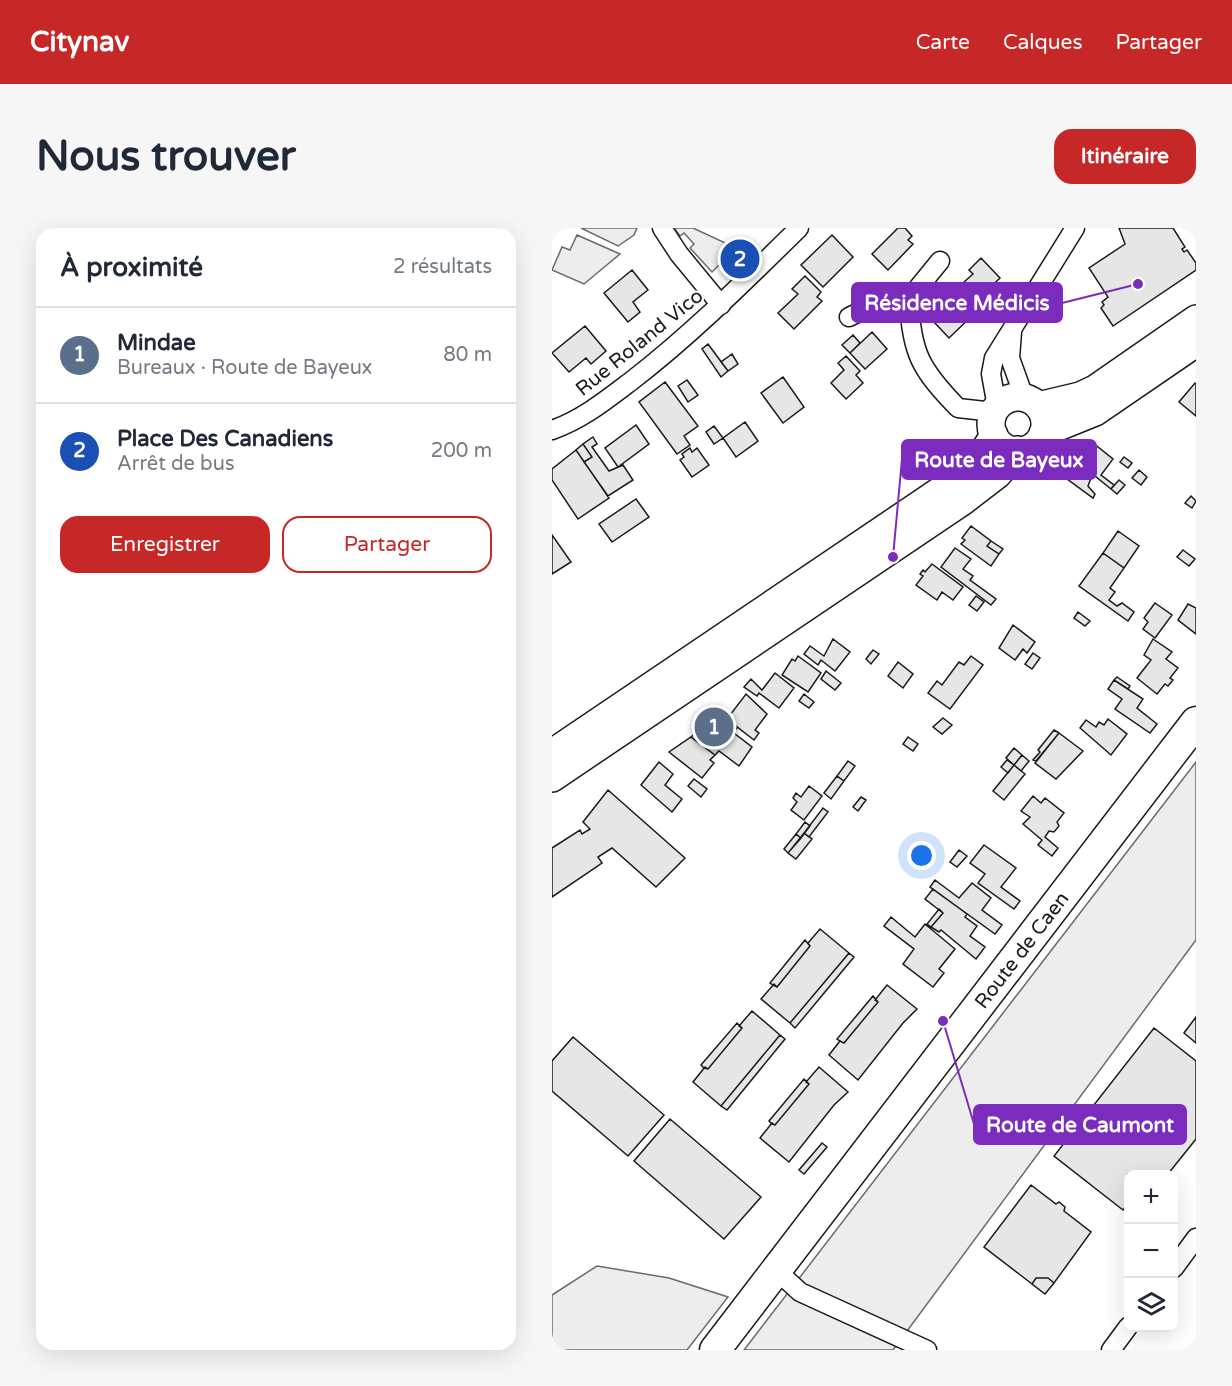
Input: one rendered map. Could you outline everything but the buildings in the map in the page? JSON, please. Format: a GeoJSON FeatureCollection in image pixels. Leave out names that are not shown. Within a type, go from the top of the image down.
{"type":"FeatureCollection","features":[{"type":"Feature","properties":{"kind":"main road"},"geometry":{"type":"LineString","coordinates":[[552,753],[959,478],[976,464],[995,418],[1009,399],[1031,402],[1080,396],[1095,389],[1196,319]]}},
{"type":"Feature","properties":{"kind":"main road"},"geometry":{"type":"LineString","coordinates":[[1043,433],[1095,412],[1196,343]]}},
{"type":"Feature","properties":{"kind":"main road"},"geometry":{"type":"LineString","coordinates":[[552,778],[963,501],[998,474],[1018,450],[1036,444],[1043,433],[1044,419],[1031,402]]}},
{"type":"Feature","properties":{"kind":"main road"},"geometry":{"type":"LineString","coordinates":[[995,418],[1004,446],[1018,450]]}},
{"type":"Feature","properties":{"kind":"main road","name":"Route de Caen"},"geometry":{"type":"LineString","coordinates":[[715,1350],[1196,722]]}},
{"type":"Feature","properties":{"kind":"street"},"geometry":{"type":"LineString","coordinates":[[662,228],[721,305]]}},
{"type":"Feature","properties":{"kind":"street","name":"Rue Roland Vico"},"geometry":{"type":"LineString","coordinates":[[552,430],[584,415],[665,355],[721,305],[799,228]]}},
{"type":"Feature","properties":{"kind":"street"},"geometry":{"type":"LineString","coordinates":[[940,261],[909,299],[910,327],[916,355],[929,378],[958,408],[995,418],[991,374],[994,358],[1075,228]]}},
{"type":"Feature","properties":{"kind":"street"},"geometry":{"type":"LineString","coordinates":[[849,317],[888,298],[909,299]]}},
{"type":"Feature","properties":{"kind":"street"},"geometry":{"type":"LineString","coordinates":[[1012,330],[1010,358],[1031,402]]}},
{"type":"Feature","properties":{"kind":"street"},"geometry":{"type":"LineString","coordinates":[[1178,1261],[1196,1238]]}},
{"type":"Feature","properties":{"kind":"street"},"geometry":{"type":"LineString","coordinates":[[776,1270],[800,1292],[927,1350]]}},
{"type":"Feature","properties":{"kind":"street"},"geometry":{"type":"LineString","coordinates":[[1111,1350],[1124,1332]]}},
{"type":"Feature","properties":{"kind":"shaded area"},"geometry":{"type":"Polygon","coordinates":[[[581,228],[637,228],[634,235],[618,246],[581,228]]]}},
{"type":"Feature","properties":{"kind":"shaded area"},"geometry":{"type":"Polygon","coordinates":[[[674,228],[693,228],[734,247],[712,272],[690,248],[694,244],[684,233],[680,236],[674,228]]]}},
{"type":"Feature","properties":{"kind":"shaded area"},"geometry":{"type":"Polygon","coordinates":[[[577,235],[620,254],[584,284],[552,270],[562,247],[570,250],[577,235]]]}},
{"type":"Feature","properties":{"kind":"shaded area"},"geometry":{"type":"Polygon","coordinates":[[[1196,762],[1196,940],[893,1350],[744,1350],[1196,762]]]}},
{"type":"Feature","properties":{"kind":"shaded area"},"geometry":{"type":"Polygon","coordinates":[[[597,1266],[669,1278],[728,1297],[687,1350],[552,1350],[552,1295],[597,1266]]]}},
{"type":"Feature","properties":{"kind":"place","name":"Place Des Canadiens"},"geometry":{"type":"Point","coordinates":[740,259]}},
{"type":"Feature","properties":{"kind":"place","name":"Résidence Médicis"},"geometry":{"type":"Point","coordinates":[1138,284]}},
{"type":"Feature","properties":{"kind":"place","name":"Route de Bayeux"},"geometry":{"type":"Point","coordinates":[893,557]}},
{"type":"Feature","properties":{"kind":"place","name":"Mindae"},"geometry":{"type":"Point","coordinates":[714,727]}},
{"type":"Feature","properties":{"kind":"place","name":"Route de Caumont"},"geometry":{"type":"Point","coordinates":[943,1021]}}]}
